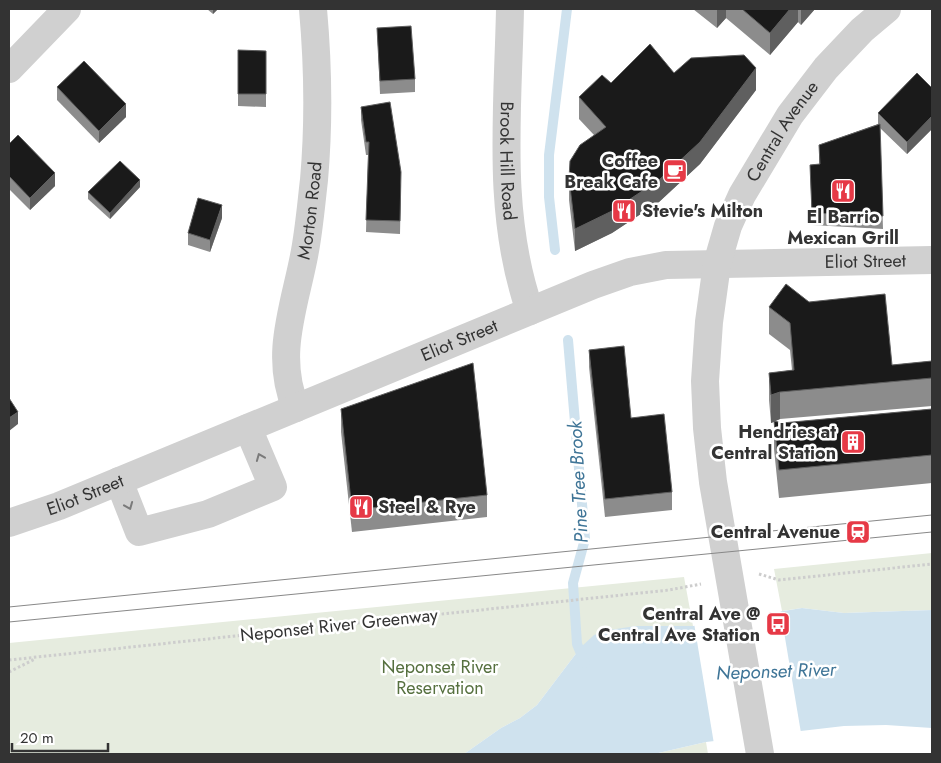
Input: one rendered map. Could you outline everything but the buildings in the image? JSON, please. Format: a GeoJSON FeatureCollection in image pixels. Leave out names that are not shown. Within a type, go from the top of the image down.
{"type":"FeatureCollection","features":[{"type":"Feature","properties":{"kind":"street"},"geometry":{"type":"LineString","coordinates":[[9,69],[67,9]]}},
{"type":"Feature","properties":{"kind":"street","name":"Morton Road"},"geometry":{"type":"LineString","coordinates":[[296,408],[288,389],[285,355],[304,255],[314,179],[317,105],[312,9]]}},
{"type":"Feature","properties":{"kind":"street","name":"Brook Hill Road"},"geometry":{"type":"LineString","coordinates":[[510,9],[507,201],[513,252],[530,311]]}},
{"type":"Feature","properties":{"kind":"street","name":"Central Avenue"},"geometry":{"type":"LineString","coordinates":[[759,750],[713,482],[707,428],[705,381],[709,322],[716,264],[726,232],[742,195],[790,115],[826,68],[862,30],[887,9]]}},
{"type":"Feature","properties":{"kind":"street","name":"Eliot Street"},"geometry":{"type":"LineString","coordinates":[[9,523],[119,481],[530,311],[630,272],[666,265],[932,260]]}},
{"type":"Feature","properties":{"kind":"street"},"geometry":{"type":"LineString","coordinates":[[119,481],[139,532],[208,514],[272,486],[248,428]]}},
{"type":"Feature","properties":{"kind":"path"},"geometry":{"type":"LineString","coordinates":[[779,580],[932,564]]}},
{"type":"Feature","properties":{"kind":"path","name":"Neponset River Greenway"},"geometry":{"type":"LineString","coordinates":[[9,660],[669,590]]}},
{"type":"Feature","properties":{"kind":"path"},"geometry":{"type":"LineString","coordinates":[[9,672],[38,657]]}},
{"type":"Feature","properties":{"kind":"green space"},"geometry":{"type":"Polygon","coordinates":[[[932,553],[932,610],[844,613],[802,608],[782,611],[774,569],[932,553]]]}},
{"type":"Feature","properties":{"kind":"green space","name":"Neponset River Reservation"},"geometry":{"type":"Polygon","coordinates":[[[684,577],[693,626],[635,626],[581,647],[537,705],[464,754],[9,754],[9,643],[684,577]]]}},
{"type":"Feature","properties":{"kind":"green space"},"geometry":{"type":"Polygon","coordinates":[[[706,742],[708,754],[654,754],[706,742]]]}},
{"type":"Feature","properties":{"kind":"water","name":"Neponset River"},"geometry":{"type":"Polygon","coordinates":[[[802,608],[844,613],[932,610],[932,728],[886,725],[844,726],[706,742],[654,754],[464,754],[537,705],[581,647],[594,635],[609,630],[636,626],[693,626],[802,608]]]}},
{"type":"Feature","properties":{"kind":"pier"},"geometry":{"type":"Polygon","coordinates":[[[780,608],[801,733],[714,744],[694,623],[780,608]]]}},
{"type":"Feature","properties":{"kind":"waterway","name":"Pine Tree Brook"},"geometry":{"type":"LineString","coordinates":[[555,250],[549,197],[549,155],[567,9]]}},
{"type":"Feature","properties":{"kind":"waterway","name":"Pine Tree Brook"},"geometry":{"type":"LineString","coordinates":[[568,340],[585,539],[573,583],[577,644],[585,663]]}},
{"type":"Feature","properties":{"kind":"tram line"},"geometry":{"type":"LineString","coordinates":[[9,607],[932,515]]}},
{"type":"Feature","properties":{"kind":"tram line"},"geometry":{"type":"LineString","coordinates":[[9,622],[932,532]]}},
{"type":"Feature","properties":{"kind":"place","name":"Coffee Break Cafe"},"geometry":{"type":"Point","coordinates":[675,171]}},
{"type":"Feature","properties":{"kind":"place","name":"El Barrio Mexican Grill"},"geometry":{"type":"Point","coordinates":[843,191]}},
{"type":"Feature","properties":{"kind":"place","name":"Stevie's Milton"},"geometry":{"type":"Point","coordinates":[624,211]}},
{"type":"Feature","properties":{"kind":"place","name":"Hendries at Central Station"},"geometry":{"type":"Point","coordinates":[853,442]}},
{"type":"Feature","properties":{"kind":"place","name":"Steel & Rye"},"geometry":{"type":"Point","coordinates":[361,507]}},
{"type":"Feature","properties":{"kind":"place","name":"Central Avenue"},"geometry":{"type":"Point","coordinates":[858,532]}},
{"type":"Feature","properties":{"kind":"place","name":"Central Ave @ Central Ave Station"},"geometry":{"type":"Point","coordinates":[778,624]}}]}
